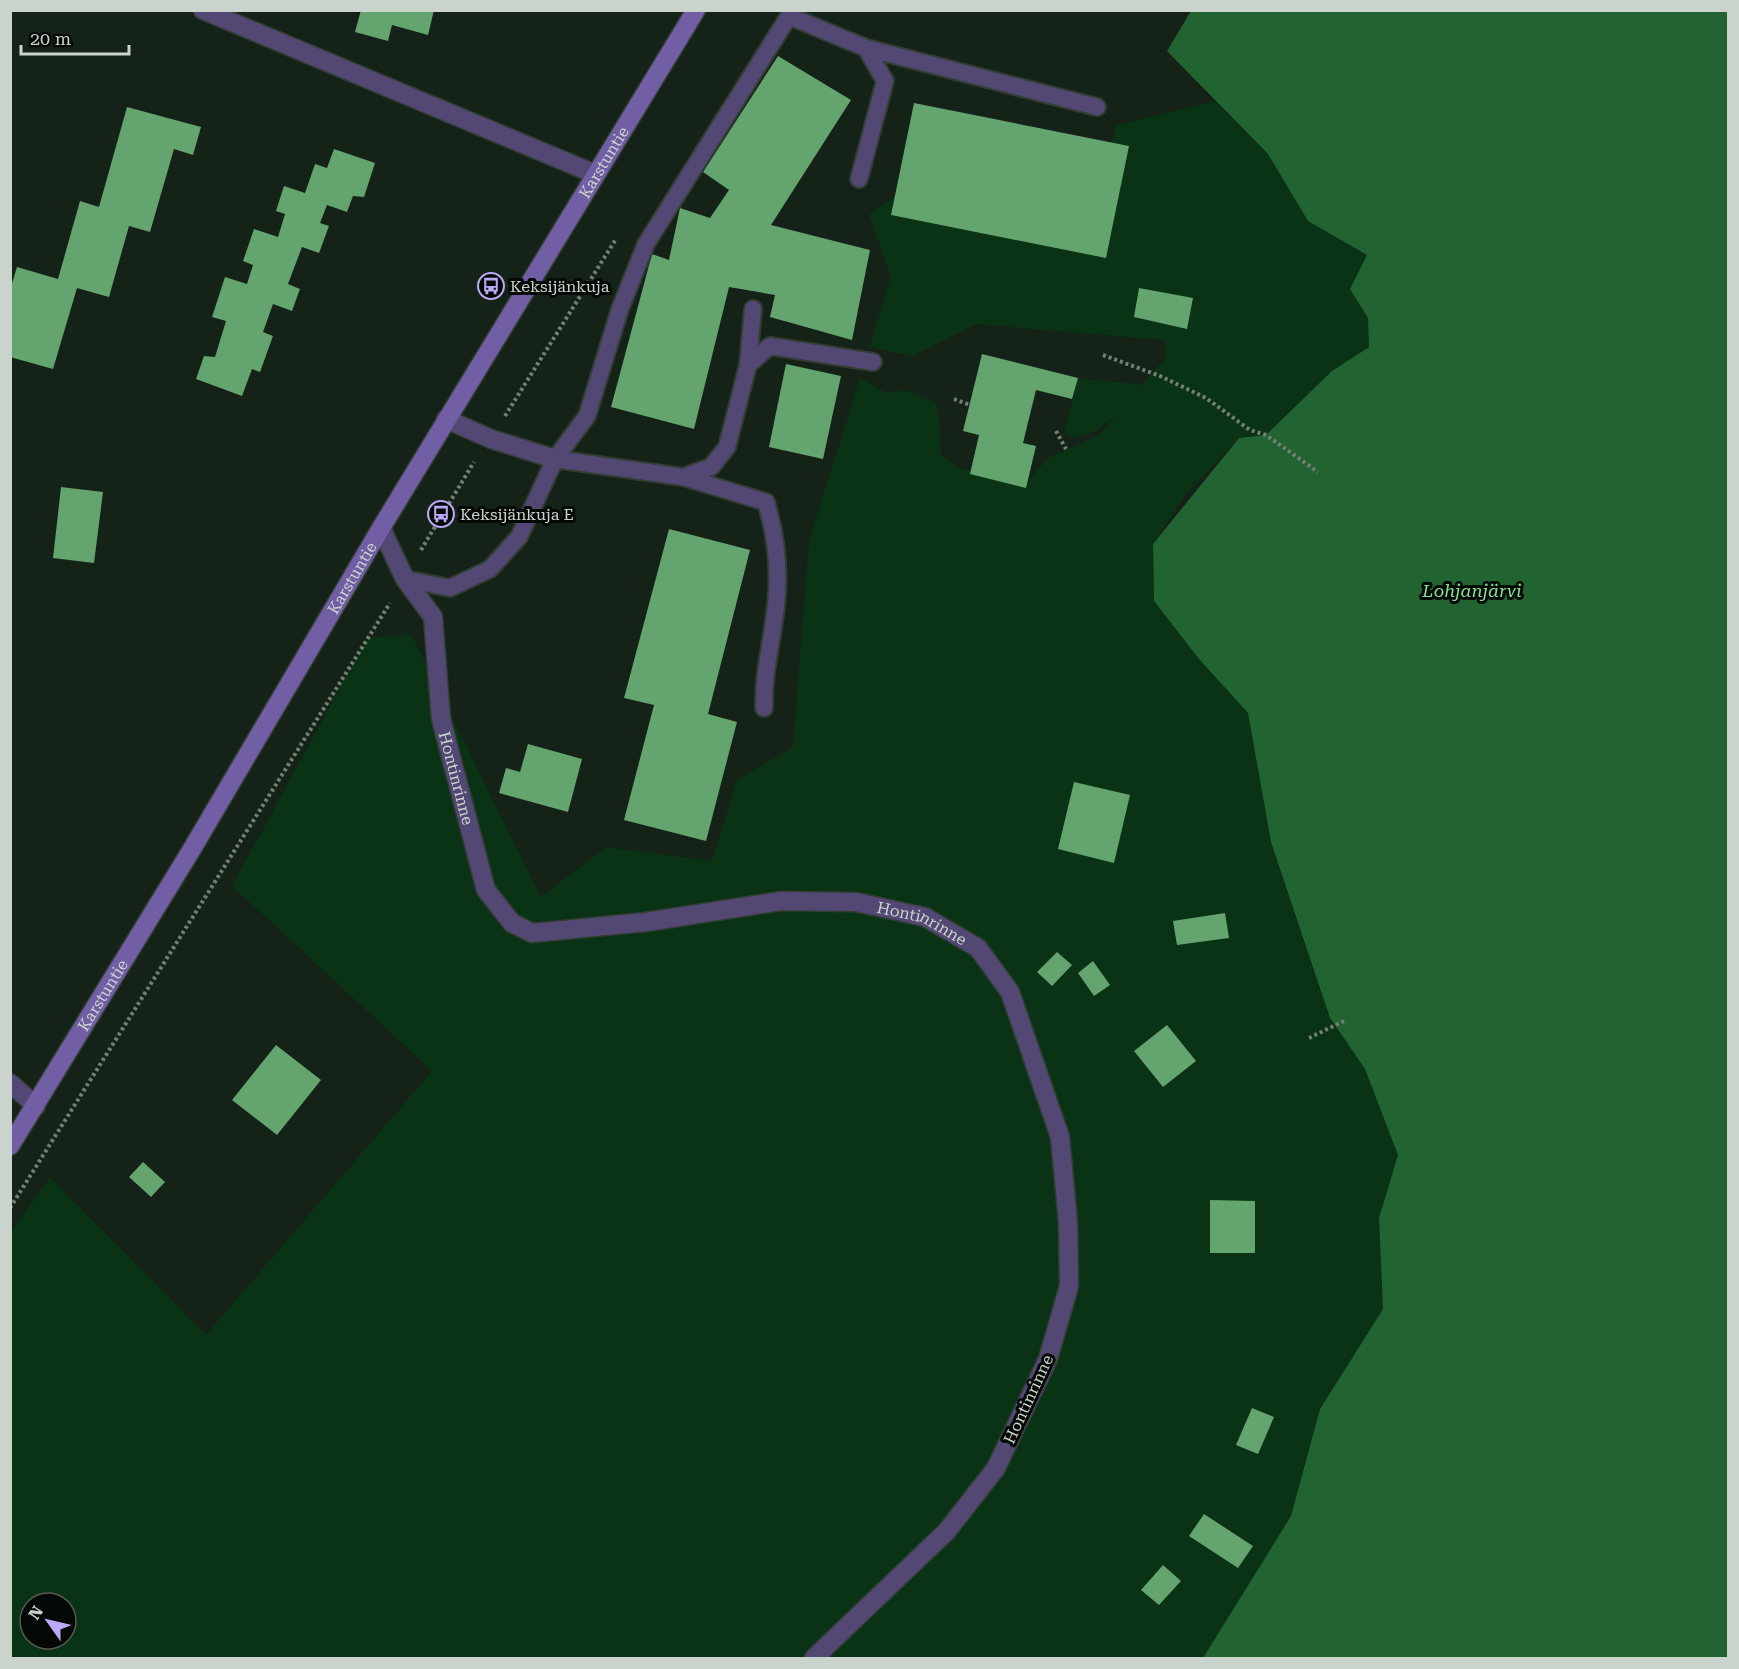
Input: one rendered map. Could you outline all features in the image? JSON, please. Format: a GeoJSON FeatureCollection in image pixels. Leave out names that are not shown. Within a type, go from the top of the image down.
{"type":"FeatureCollection","features":[{"type":"Feature","properties":{"kind":"street"},"geometry":{"type":"LineString","coordinates":[[203,10],[595,174]]}},
{"type":"Feature","properties":{"kind":"street","name":"Karstuntie"},"geometry":{"type":"LineString","coordinates":[[10,1146],[192,849],[446,419],[696,10]]}},
{"type":"Feature","properties":{"kind":"street"},"geometry":{"type":"LineString","coordinates":[[446,419],[491,438],[555,459]]}},
{"type":"Feature","properties":{"kind":"street","name":"Hontinrinne"},"geometry":{"type":"LineString","coordinates":[[381,528],[405,579],[433,617],[441,719],[486,890],[512,923],[532,933],[646,922],[781,901],[856,902],[925,917],[978,948],[1010,992],[1060,1137],[1068,1222],[1070,1286],[1051,1349],[996,1468],[947,1531],[814,1659]]}},
{"type":"Feature","properties":{"kind":"street"},"geometry":{"type":"LineString","coordinates":[[10,1083],[36,1106]]}},
{"type":"Feature","properties":{"kind":"lane"},"geometry":{"type":"LineString","coordinates":[[405,579],[450,588],[490,569],[519,537],[555,459],[587,416],[620,309],[646,244],[789,16],[866,48],[1097,107]]}},
{"type":"Feature","properties":{"kind":"lane"},"geometry":{"type":"LineString","coordinates":[[860,179],[885,81],[866,48]]}},
{"type":"Feature","properties":{"kind":"lane"},"geometry":{"type":"LineString","coordinates":[[683,477],[711,467],[727,447],[748,365],[753,309]]}},
{"type":"Feature","properties":{"kind":"lane"},"geometry":{"type":"LineString","coordinates":[[748,365],[770,346],[873,362]]}},
{"type":"Feature","properties":{"kind":"lane"},"geometry":{"type":"LineString","coordinates":[[555,459],[683,477],[766,502],[776,533],[777,594],[763,679],[764,708]]}},
{"type":"Feature","properties":{"kind":"path"},"geometry":{"type":"LineString","coordinates":[[10,1208],[405,579],[441,514],[623,230]]}},
{"type":"Feature","properties":{"kind":"path"},"geometry":{"type":"LineString","coordinates":[[1103,355],[1160,376],[1206,398],[1250,430],[1266,435],[1318,472]]}},
{"type":"Feature","properties":{"kind":"path"},"geometry":{"type":"LineString","coordinates":[[954,399],[970,405]]}},
{"type":"Feature","properties":{"kind":"path"},"geometry":{"type":"LineString","coordinates":[[1056,431],[1066,449]]}},
{"type":"Feature","properties":{"kind":"path"},"geometry":{"type":"LineString","coordinates":[[1309,1038],[1346,1020]]}},
{"type":"Feature","properties":{"kind":"shaded area"},"geometry":{"type":"Polygon","coordinates":[[[1214,101],[1268,154],[1308,221],[1367,255],[1351,289],[1368,318],[1369,347],[1332,371],[1266,435],[1239,438],[1186,494],[1153,544],[1154,601],[1199,659],[1248,713],[1271,842],[1330,1018],[1365,1069],[1398,1155],[1379,1218],[1383,1309],[1320,1409],[1291,1516],[1203,1658],[11,1658],[11,1232],[50,1177],[206,1335],[432,1071],[232,886],[367,638],[411,634],[541,897],[606,847],[712,861],[737,780],[793,747],[809,541],[860,378],[887,393],[904,390],[936,403],[941,455],[958,468],[1028,482],[1048,458],[1099,435],[1118,413],[1096,431],[1073,438],[1064,433],[1078,378],[1142,385],[1166,357],[1165,340],[976,324],[912,356],[869,347],[891,277],[869,215],[905,189],[1083,235],[1117,125],[1214,101]]]}},
{"type":"Feature","properties":{"kind":"water","name":"Lohjanjärvi"},"geometry":{"type":"Polygon","coordinates":[[[1191,11],[1728,11],[1728,1658],[1203,1658],[1291,1516],[1320,1409],[1383,1309],[1379,1218],[1398,1155],[1365,1069],[1330,1018],[1271,842],[1248,713],[1199,659],[1154,601],[1153,544],[1239,438],[1266,435],[1332,371],[1369,347],[1368,318],[1350,289],[1367,255],[1308,221],[1268,154],[1167,51],[1191,11]]]}},
{"type":"Feature","properties":{"kind":"building"},"geometry":{"type":"Polygon","coordinates":[[[361,10],[434,10],[428,35],[392,25],[388,41],[355,32],[361,10]]]}},
{"type":"Feature","properties":{"kind":"building"},"geometry":{"type":"Polygon","coordinates":[[[778,56],[851,100],[771,225],[870,250],[852,340],[770,317],[775,295],[729,287],[694,429],[611,407],[652,254],[669,260],[680,208],[710,218],[729,190],[703,172],[778,56]]]}},
{"type":"Feature","properties":{"kind":"building"},"geometry":{"type":"Polygon","coordinates":[[[914,103],[1129,146],[1106,258],[891,215],[914,103]]]}},
{"type":"Feature","properties":{"kind":"building"},"geometry":{"type":"Polygon","coordinates":[[[127,107],[201,127],[193,155],[174,149],[150,232],[129,226],[109,297],[77,288],[53,369],[10,357],[10,290],[17,267],[58,279],[80,201],[99,207],[127,107]]]}},
{"type":"Feature","properties":{"kind":"building"},"geometry":{"type":"Polygon","coordinates":[[[334,149],[375,163],[364,197],[353,196],[347,212],[327,205],[320,223],[329,226],[319,253],[302,247],[288,284],[300,289],[292,311],[273,304],[263,332],[273,336],[260,372],[252,369],[242,396],[196,379],[204,356],[215,357],[226,321],[212,317],[225,277],[247,284],[253,265],[243,261],[254,229],[278,237],[285,214],[276,211],[284,186],[305,193],[315,164],[327,168],[334,149]]]}},
{"type":"Feature","properties":{"kind":"building"},"geometry":{"type":"Polygon","coordinates":[[[1139,288],[1193,298],[1187,329],[1134,317],[1139,288]]]}},
{"type":"Feature","properties":{"kind":"building"},"geometry":{"type":"Polygon","coordinates":[[[982,354],[1078,378],[1072,399],[1036,390],[1023,443],[1036,446],[1026,488],[970,474],[979,435],[963,431],[982,354]]]}},
{"type":"Feature","properties":{"kind":"building"},"geometry":{"type":"Polygon","coordinates":[[[786,364],[841,376],[823,459],[769,447],[786,364]]]}},
{"type":"Feature","properties":{"kind":"building"},"geometry":{"type":"Polygon","coordinates":[[[61,487],[103,492],[94,563],[53,558],[61,487]]]}},
{"type":"Feature","properties":{"kind":"building"},"geometry":{"type":"Polygon","coordinates":[[[669,529],[750,550],[708,714],[737,722],[706,841],[624,820],[654,705],[624,698],[669,529]]]}},
{"type":"Feature","properties":{"kind":"building"},"geometry":{"type":"Polygon","coordinates":[[[528,744],[582,759],[568,812],[499,793],[506,768],[520,772],[528,744]]]}},
{"type":"Feature","properties":{"kind":"building"},"geometry":{"type":"Polygon","coordinates":[[[1074,782],[1130,795],[1114,863],[1058,849],[1074,782]]]}},
{"type":"Feature","properties":{"kind":"building"},"geometry":{"type":"Polygon","coordinates":[[[1225,913],[1229,938],[1177,945],[1173,921],[1225,913]]]}},
{"type":"Feature","properties":{"kind":"building"},"geometry":{"type":"Polygon","coordinates":[[[1057,952],[1072,965],[1052,986],[1037,972],[1057,952]]]}},
{"type":"Feature","properties":{"kind":"building"},"geometry":{"type":"Polygon","coordinates":[[[1093,961],[1110,985],[1094,996],[1078,973],[1093,961]]]}},
{"type":"Feature","properties":{"kind":"building"},"geometry":{"type":"Polygon","coordinates":[[[1167,1025],[1196,1061],[1163,1087],[1134,1051],[1167,1025]]]}},
{"type":"Feature","properties":{"kind":"building"},"geometry":{"type":"Polygon","coordinates":[[[276,1045],[321,1080],[277,1135],[232,1100],[276,1045]]]}},
{"type":"Feature","properties":{"kind":"building"},"geometry":{"type":"Polygon","coordinates":[[[143,1162],[165,1182],[151,1197],[129,1177],[143,1162]]]}},
{"type":"Feature","properties":{"kind":"building"},"geometry":{"type":"Polygon","coordinates":[[[1210,1200],[1255,1201],[1255,1253],[1210,1253],[1210,1200]]]}},
{"type":"Feature","properties":{"kind":"building"},"geometry":{"type":"Polygon","coordinates":[[[1252,1408],[1274,1417],[1258,1454],[1236,1445],[1252,1408]]]}},
{"type":"Feature","properties":{"kind":"building"},"geometry":{"type":"Polygon","coordinates":[[[1204,1514],[1253,1546],[1238,1568],[1189,1536],[1204,1514]]]}},
{"type":"Feature","properties":{"kind":"building"},"geometry":{"type":"Polygon","coordinates":[[[1163,1565],[1181,1581],[1159,1605],[1141,1590],[1163,1565]]]}},
{"type":"Feature","properties":{"kind":"place","name":"Keksijänkuja"},"geometry":{"type":"Point","coordinates":[491,286]}},
{"type":"Feature","properties":{"kind":"place","name":"Keksijänkuja E"},"geometry":{"type":"Point","coordinates":[441,514]}}]}
